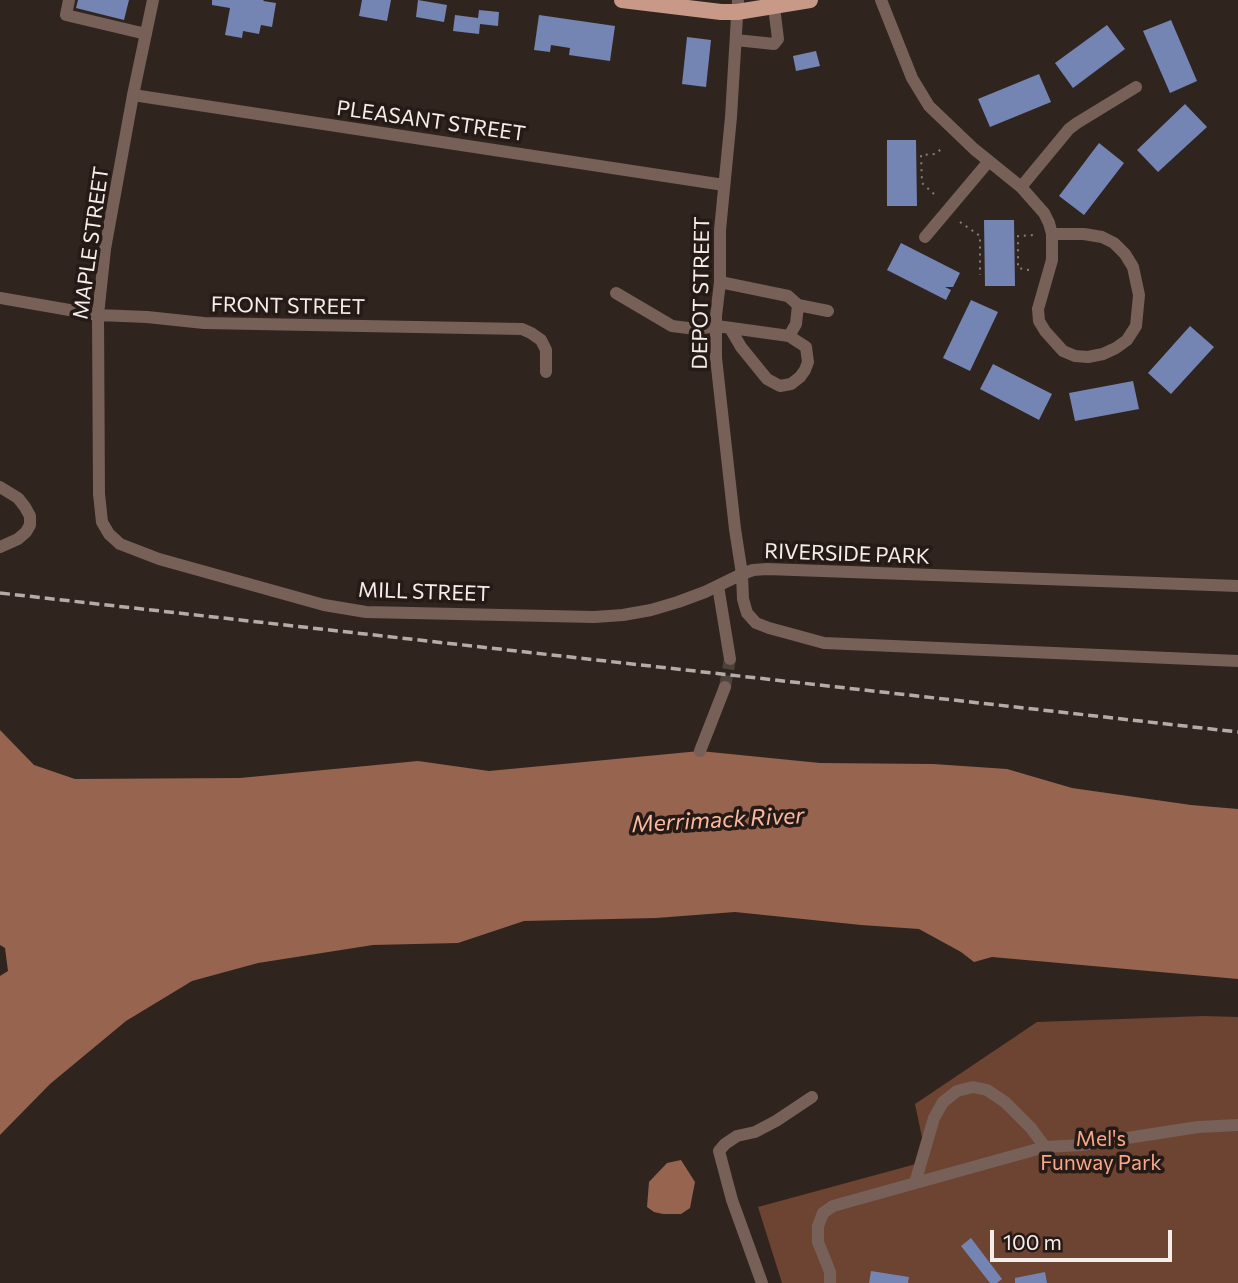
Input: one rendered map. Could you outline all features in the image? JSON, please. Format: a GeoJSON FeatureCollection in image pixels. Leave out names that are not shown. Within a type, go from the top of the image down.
{"type":"FeatureCollection","features":[{"type":"Feature","properties":{"kind":"main road"},"geometry":{"type":"LineString","coordinates":[[622,0],[722,12],[738,6],[774,7],[810,0]]}},
{"type":"Feature","properties":{"kind":"street"},"geometry":{"type":"LineString","coordinates":[[69,0],[66,15],[146,34]]}},
{"type":"Feature","properties":{"kind":"street","name":"MAPLE STREET"},"geometry":{"type":"LineString","coordinates":[[109,534],[102,522],[99,494],[98,315],[105,249],[153,0]]}},
{"type":"Feature","properties":{"kind":"street"},"geometry":{"type":"LineString","coordinates":[[881,0],[904,61],[929,106],[1021,187],[1044,213],[1052,234],[1052,260],[1038,309],[1039,321],[1045,331],[1063,351],[1075,356],[1088,357],[1116,348],[1127,340],[1136,326],[1139,295],[1133,267],[1120,248],[1102,237],[1052,234]]}},
{"type":"Feature","properties":{"kind":"street","name":"DEPOT STREET"},"geometry":{"type":"LineString","coordinates":[[738,6],[720,230],[720,282],[716,316],[723,327],[716,358],[742,574]]}},
{"type":"Feature","properties":{"kind":"street"},"geometry":{"type":"LineString","coordinates":[[736,40],[774,44],[778,39],[774,7]]}},
{"type":"Feature","properties":{"kind":"street"},"geometry":{"type":"LineString","coordinates":[[1021,187],[1069,129],[1136,87]]}},
{"type":"Feature","properties":{"kind":"street","name":"PLEASANT STREET"},"geometry":{"type":"LineString","coordinates":[[133,94],[724,185]]}},
{"type":"Feature","properties":{"kind":"street"},"geometry":{"type":"LineString","coordinates":[[925,237],[989,161]]}},
{"type":"Feature","properties":{"kind":"street"},"geometry":{"type":"LineString","coordinates":[[720,282],[788,296],[798,305],[828,310]]}},
{"type":"Feature","properties":{"kind":"street"},"geometry":{"type":"LineString","coordinates":[[616,293],[671,326],[696,330],[723,327],[789,336],[806,347],[808,362],[805,370],[791,384],[780,386],[767,379],[723,327]]}},
{"type":"Feature","properties":{"kind":"street","name":"FRONT STREET"},"geometry":{"type":"LineString","coordinates":[[0,298],[98,315],[204,323],[522,329],[541,340],[546,349],[546,372]]}},
{"type":"Feature","properties":{"kind":"street"},"geometry":{"type":"LineString","coordinates":[[789,336],[796,324],[798,305]]}},
{"type":"Feature","properties":{"kind":"street"},"geometry":{"type":"LineString","coordinates":[[0,487],[18,498],[30,516],[30,525],[18,539],[0,547]]}},
{"type":"Feature","properties":{"kind":"street","name":"MILL STREET"},"geometry":{"type":"LineString","coordinates":[[109,534],[120,544],[159,559],[324,605],[366,612],[594,617],[623,615],[678,602],[742,574]]}},
{"type":"Feature","properties":{"kind":"street","name":"RIVERSIDE PARK"},"geometry":{"type":"LineString","coordinates":[[1238,586],[767,569],[742,574],[743,599],[747,613],[756,623],[824,643],[1238,661]]}},
{"type":"Feature","properties":{"kind":"street"},"geometry":{"type":"LineString","coordinates":[[718,586],[730,659]]}},
{"type":"Feature","properties":{"kind":"street"},"geometry":{"type":"LineString","coordinates":[[700,751],[725,687]]}},
{"type":"Feature","properties":{"kind":"street"},"geometry":{"type":"LineString","coordinates":[[915,1183],[934,1118],[943,1102],[957,1091],[973,1087],[987,1090],[1005,1102],[1031,1128],[1045,1147]]}},
{"type":"Feature","properties":{"kind":"street"},"geometry":{"type":"LineString","coordinates":[[762,1283],[732,1200],[719,1151],[737,1136],[755,1132],[812,1097]]}},
{"type":"Feature","properties":{"kind":"street"},"geometry":{"type":"LineString","coordinates":[[830,1283],[830,1272],[818,1242],[818,1226],[823,1213],[833,1206],[1045,1147],[1107,1142],[1198,1127],[1238,1125]]}},
{"type":"Feature","properties":{"kind":"path"},"geometry":{"type":"LineString","coordinates":[[934,194],[922,183],[921,155],[935,154],[944,148]]}},
{"type":"Feature","properties":{"kind":"path"},"geometry":{"type":"LineString","coordinates":[[960,222],[980,236],[980,275]]}},
{"type":"Feature","properties":{"kind":"path"},"geometry":{"type":"LineString","coordinates":[[1029,270],[1018,268],[1018,236],[1034,235]]}},
{"type":"Feature","properties":{"kind":"green space","name":"Mel's Funway Park"},"geometry":{"type":"Polygon","coordinates":[[[1238,1017],[1238,1283],[782,1283],[758,1207],[927,1161],[915,1104],[1037,1022],[1238,1017]]]}},
{"type":"Feature","properties":{"kind":"water","name":"Merrimack River"},"geometry":{"type":"Polygon","coordinates":[[[0,730],[34,765],[75,779],[240,778],[418,761],[489,771],[700,751],[820,763],[933,764],[1007,769],[1072,788],[1238,809],[1238,979],[992,957],[974,962],[919,929],[735,912],[656,918],[524,921],[458,943],[373,945],[258,963],[192,981],[126,1021],[50,1084],[0,1135],[0,976],[8,971],[5,948],[0,945],[0,730]]]}},
{"type":"Feature","properties":{"kind":"water"},"geometry":{"type":"Polygon","coordinates":[[[681,1160],[695,1182],[690,1208],[681,1214],[654,1212],[647,1207],[649,1182],[667,1163],[681,1160]]]}},
{"type":"Feature","properties":{"kind":"building"},"geometry":{"type":"Polygon","coordinates":[[[78,0],[129,0],[124,20],[76,8],[78,0]]]}},
{"type":"Feature","properties":{"kind":"building"},"geometry":{"type":"Polygon","coordinates":[[[212,0],[264,0],[276,3],[272,27],[261,25],[259,34],[243,31],[242,38],[225,35],[230,8],[212,5],[212,0]]]}},
{"type":"Feature","properties":{"kind":"building"},"geometry":{"type":"Polygon","coordinates":[[[362,0],[391,0],[387,21],[359,16],[362,0]]]}},
{"type":"Feature","properties":{"kind":"building"},"geometry":{"type":"Polygon","coordinates":[[[418,0],[447,5],[444,22],[416,17],[418,0]]]}},
{"type":"Feature","properties":{"kind":"building"},"geometry":{"type":"Polygon","coordinates":[[[479,10],[499,12],[498,26],[480,24],[479,34],[453,31],[455,15],[478,18],[479,10]]]}},
{"type":"Feature","properties":{"kind":"building"},"geometry":{"type":"Polygon","coordinates":[[[539,15],[615,26],[610,61],[569,55],[570,48],[551,45],[550,52],[534,50],[539,15]]]}},
{"type":"Feature","properties":{"kind":"building"},"geometry":{"type":"Polygon","coordinates":[[[1171,20],[1197,81],[1170,93],[1143,31],[1171,20]]]}},
{"type":"Feature","properties":{"kind":"building"},"geometry":{"type":"Polygon","coordinates":[[[1107,25],[1125,49],[1073,88],[1055,63],[1107,25]]]}},
{"type":"Feature","properties":{"kind":"building"},"geometry":{"type":"Polygon","coordinates":[[[687,37],[711,40],[706,87],[682,84],[687,37]]]}},
{"type":"Feature","properties":{"kind":"building"},"geometry":{"type":"Polygon","coordinates":[[[816,51],[820,66],[796,71],[793,56],[816,51]]]}},
{"type":"Feature","properties":{"kind":"building"},"geometry":{"type":"Polygon","coordinates":[[[1039,74],[1051,102],[990,127],[978,99],[1039,74]]]}},
{"type":"Feature","properties":{"kind":"building"},"geometry":{"type":"Polygon","coordinates":[[[1185,104],[1207,127],[1158,172],[1137,150],[1185,104]]]}},
{"type":"Feature","properties":{"kind":"building"},"geometry":{"type":"Polygon","coordinates":[[[887,140],[916,140],[917,206],[887,206],[887,140]]]}},
{"type":"Feature","properties":{"kind":"building"},"geometry":{"type":"Polygon","coordinates":[[[1099,143],[1124,163],[1084,215],[1059,196],[1099,143]]]}},
{"type":"Feature","properties":{"kind":"building"},"geometry":{"type":"Polygon","coordinates":[[[984,220],[1014,220],[1015,286],[985,286],[984,220]]]}},
{"type":"Feature","properties":{"kind":"building"},"geometry":{"type":"Polygon","coordinates":[[[901,243],[960,273],[953,287],[945,287],[951,290],[946,300],[887,270],[901,243]]]}},
{"type":"Feature","properties":{"kind":"building"},"geometry":{"type":"Polygon","coordinates":[[[971,300],[998,312],[970,371],[943,358],[971,300]]]}},
{"type":"Feature","properties":{"kind":"building"},"geometry":{"type":"Polygon","coordinates":[[[1190,326],[1214,347],[1171,394],[1148,373],[1190,326]]]}},
{"type":"Feature","properties":{"kind":"building"},"geometry":{"type":"Polygon","coordinates":[[[993,364],[1052,394],[1039,420],[980,389],[993,364]]]}},
{"type":"Feature","properties":{"kind":"building"},"geometry":{"type":"Polygon","coordinates":[[[1133,381],[1139,409],[1075,421],[1069,393],[1133,381]]]}},
{"type":"Feature","properties":{"kind":"building"},"geometry":{"type":"Polygon","coordinates":[[[971,1238],[1002,1279],[997,1283],[990,1283],[961,1246],[971,1238]]]}},
{"type":"Feature","properties":{"kind":"building"},"geometry":{"type":"Polygon","coordinates":[[[871,1271],[909,1277],[908,1283],[869,1283],[871,1271]]]}},
{"type":"Feature","properties":{"kind":"building"},"geometry":{"type":"Polygon","coordinates":[[[1045,1272],[1047,1283],[1015,1283],[1015,1278],[1045,1272]]]}},
{"type":"Feature","properties":{"kind":"tunnel"},"geometry":{"type":"LineString","coordinates":[[725,687],[730,659]]}},
{"type":"Feature","properties":{"kind":"railway"},"geometry":{"type":"LineString","coordinates":[[0,593],[1238,732]]}}]}
